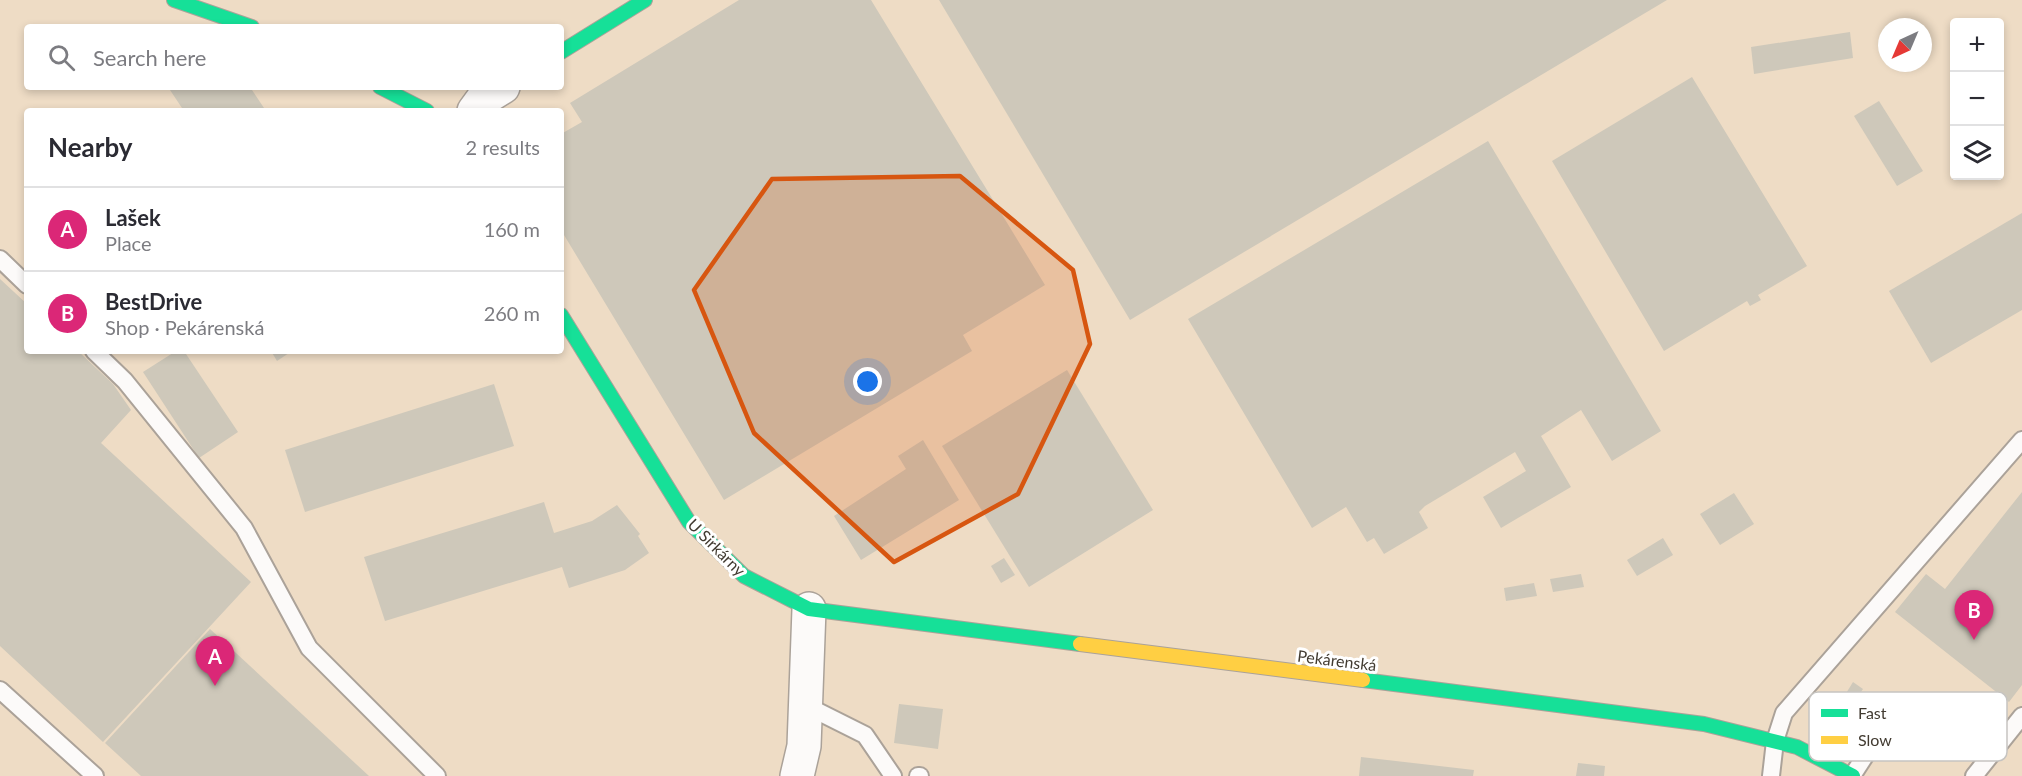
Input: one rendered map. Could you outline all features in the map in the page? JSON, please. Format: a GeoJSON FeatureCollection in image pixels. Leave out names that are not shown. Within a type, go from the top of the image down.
{"type":"FeatureCollection","features":[{"type":"Feature","properties":{"kind":"street"},"geometry":{"type":"LineString","coordinates":[[174,0],[243,24]]}},
{"type":"Feature","properties":{"kind":"street"},"geometry":{"type":"LineString","coordinates":[[564,50],[645,0]]}},
{"type":"Feature","properties":{"kind":"street"},"geometry":{"type":"LineString","coordinates":[[386,90],[421,108]]}},
{"type":"Feature","properties":{"kind":"street"},"geometry":{"type":"LineString","coordinates":[[476,108],[482,100],[498,90]]}},
{"type":"Feature","properties":{"kind":"street","name":"U Sirkárny"},"geometry":{"type":"LineString","coordinates":[[564,320],[689,522],[744,576],[809,609]]}},
{"type":"Feature","properties":{"kind":"street"},"geometry":{"type":"LineString","coordinates":[[797,776],[804,746],[809,609]]}},
{"type":"Feature","properties":{"kind":"street","name":"Pekárenská"},"geometry":{"type":"LineString","coordinates":[[809,609],[1704,724],[1797,747],[1809,753]]}},
{"type":"Feature","properties":{"kind":"street","name":"Pekárenská"},"geometry":{"type":"LineString","coordinates":[[1824,761],[1852,776]]}},
{"type":"Feature","properties":{"kind":"lane"},"geometry":{"type":"LineString","coordinates":[[0,259],[24,282]]}},
{"type":"Feature","properties":{"kind":"lane"},"geometry":{"type":"LineString","coordinates":[[97,354],[125,381],[244,528],[309,648],[437,776]]}},
{"type":"Feature","properties":{"kind":"lane"},"geometry":{"type":"LineString","coordinates":[[1771,776],[1775,741],[1784,713],[2022,440]]}},
{"type":"Feature","properties":{"kind":"lane"},"geometry":{"type":"LineString","coordinates":[[0,690],[95,776]]}},
{"type":"Feature","properties":{"kind":"lane"},"geometry":{"type":"LineString","coordinates":[[806,705],[865,735],[893,776]]}},
{"type":"Feature","properties":{"kind":"lane"},"geometry":{"type":"LineString","coordinates":[[2007,736],[2018,722]]}},
{"type":"Feature","properties":{"kind":"lane"},"geometry":{"type":"LineString","coordinates":[[1852,776],[1861,761]]}},
{"type":"Feature","properties":{"kind":"lane"},"geometry":{"type":"LineString","coordinates":[[1974,776],[1986,761]]}},
{"type":"Feature","properties":{"kind":"highlighted area"},"geometry":{"type":"Polygon","coordinates":[[[960,176],[1073,270],[1090,344],[1018,494],[894,562],[754,433],[694,290],[772,179],[960,176]]]}},
{"type":"Feature","properties":{"kind":"shaded area"},"geometry":{"type":"Polygon","coordinates":[[[0,0],[2022,0],[2022,776],[0,776],[0,0]]]}},
{"type":"Feature","properties":{"kind":"building"},"geometry":{"type":"Polygon","coordinates":[[[739,0],[871,0],[1045,285],[963,335],[972,351],[724,500],[564,235],[564,132],[582,122],[570,103],[739,0]]]}},
{"type":"Feature","properties":{"kind":"building"},"geometry":{"type":"Polygon","coordinates":[[[939,0],[1667,0],[1130,320],[939,0]]]}},
{"type":"Feature","properties":{"kind":"building"},"geometry":{"type":"Polygon","coordinates":[[[1850,32],[1853,58],[1754,74],[1751,47],[1850,32]]]}},
{"type":"Feature","properties":{"kind":"building"},"geometry":{"type":"Polygon","coordinates":[[[1692,77],[1807,266],[1758,295],[1761,300],[1750,306],[1747,301],[1664,351],[1552,161],[1692,77]]]}},
{"type":"Feature","properties":{"kind":"building"},"geometry":{"type":"Polygon","coordinates":[[[170,90],[252,90],[264,108],[182,108],[170,90]]]}},
{"type":"Feature","properties":{"kind":"building"},"geometry":{"type":"Polygon","coordinates":[[[1879,101],[1923,171],[1897,186],[1854,116],[1879,101]]]}},
{"type":"Feature","properties":{"kind":"building"},"geometry":{"type":"Polygon","coordinates":[[[1488,141],[1661,431],[1612,461],[1581,410],[1541,436],[1571,487],[1501,528],[1483,497],[1526,471],[1515,452],[1425,506],[1419,512],[1428,528],[1384,554],[1374,538],[1367,542],[1346,507],[1312,528],[1188,319],[1488,141]]]}},
{"type":"Feature","properties":{"kind":"building"},"geometry":{"type":"Polygon","coordinates":[[[2022,213],[2022,310],[1931,363],[1889,291],[2022,213]]]}},
{"type":"Feature","properties":{"kind":"building"},"geometry":{"type":"Polygon","coordinates":[[[0,279],[24,301],[24,354],[81,354],[113,384],[131,410],[101,443],[251,582],[103,742],[0,646],[0,279]]]}},
{"type":"Feature","properties":{"kind":"building"},"geometry":{"type":"Polygon","coordinates":[[[171,354],[186,354],[238,432],[199,458],[143,372],[171,354]]]}},
{"type":"Feature","properties":{"kind":"building"},"geometry":{"type":"Polygon","coordinates":[[[273,354],[288,354],[277,361],[273,354]]]}},
{"type":"Feature","properties":{"kind":"building"},"geometry":{"type":"Polygon","coordinates":[[[1067,370],[1153,510],[1029,587],[942,446],[1067,370]]]}},
{"type":"Feature","properties":{"kind":"building"},"geometry":{"type":"Polygon","coordinates":[[[494,384],[514,446],[305,512],[285,450],[494,384]]]}},
{"type":"Feature","properties":{"kind":"building"},"geometry":{"type":"Polygon","coordinates":[[[923,440],[959,500],[861,560],[834,516],[906,469],[898,456],[923,440]]]}},
{"type":"Feature","properties":{"kind":"building"},"geometry":{"type":"Polygon","coordinates":[[[2022,492],[2022,685],[2009,702],[2007,692],[1996,692],[1895,612],[1926,574],[1945,589],[2022,492]]]}},
{"type":"Feature","properties":{"kind":"building"},"geometry":{"type":"Polygon","coordinates":[[[1734,493],[1754,524],[1720,545],[1700,514],[1734,493]]]}},
{"type":"Feature","properties":{"kind":"building"},"geometry":{"type":"Polygon","coordinates":[[[544,502],[554,533],[592,521],[617,505],[640,534],[638,536],[649,553],[625,570],[569,588],[562,567],[385,621],[364,557],[544,502]]]}},
{"type":"Feature","properties":{"kind":"building"},"geometry":{"type":"Polygon","coordinates":[[[1663,538],[1673,555],[1637,576],[1627,560],[1663,538]]]}},
{"type":"Feature","properties":{"kind":"building"},"geometry":{"type":"Polygon","coordinates":[[[1004,558],[1015,575],[1001,583],[991,566],[1004,558]]]}},
{"type":"Feature","properties":{"kind":"building"},"geometry":{"type":"Polygon","coordinates":[[[1581,574],[1584,587],[1553,592],[1550,579],[1581,574]]]}},
{"type":"Feature","properties":{"kind":"building"},"geometry":{"type":"Polygon","coordinates":[[[1534,583],[1537,596],[1506,601],[1504,588],[1534,583]]]}},
{"type":"Feature","properties":{"kind":"building"},"geometry":{"type":"Polygon","coordinates":[[[210,629],[369,776],[141,776],[105,743],[210,629]]]}},
{"type":"Feature","properties":{"kind":"building"},"geometry":{"type":"Polygon","coordinates":[[[1853,682],[1863,689],[1861,692],[1847,692],[1853,682]]]}},
{"type":"Feature","properties":{"kind":"building"},"geometry":{"type":"Polygon","coordinates":[[[899,704],[943,709],[938,749],[894,743],[899,704]]]}},
{"type":"Feature","properties":{"kind":"building"},"geometry":{"type":"Polygon","coordinates":[[[1361,757],[1474,770],[1473,776],[1359,776],[1361,757]]]}},
{"type":"Feature","properties":{"kind":"building"},"geometry":{"type":"Polygon","coordinates":[[[1578,763],[1605,766],[1604,776],[1576,776],[1578,763]]]}},
{"type":"Feature","properties":{"kind":"traffic: fast"},"geometry":{"type":"LineString","coordinates":[[174,0],[243,24]]}},
{"type":"Feature","properties":{"kind":"traffic: fast"},"geometry":{"type":"LineString","coordinates":[[564,50],[645,0]]}},
{"type":"Feature","properties":{"kind":"traffic: fast"},"geometry":{"type":"LineString","coordinates":[[386,90],[421,108]]}},
{"type":"Feature","properties":{"kind":"traffic: fast"},"geometry":{"type":"LineString","coordinates":[[564,320],[689,522],[744,576],[809,609],[1080,644]]}},
{"type":"Feature","properties":{"kind":"traffic: fast"},"geometry":{"type":"LineString","coordinates":[[1363,680],[1704,724],[1797,747],[1809,753]]}},
{"type":"Feature","properties":{"kind":"traffic: fast"},"geometry":{"type":"LineString","coordinates":[[1824,761],[1853,776]]}},
{"type":"Feature","properties":{"kind":"traffic: slow"},"geometry":{"type":"LineString","coordinates":[[1080,644],[1363,680]]}},
{"type":"Feature","properties":{"kind":"place","name":"BestDrive"},"geometry":{"type":"Point","coordinates":[1974,640]}},
{"type":"Feature","properties":{"kind":"place","name":"Lašek"},"geometry":{"type":"Point","coordinates":[215,686]}}]}
